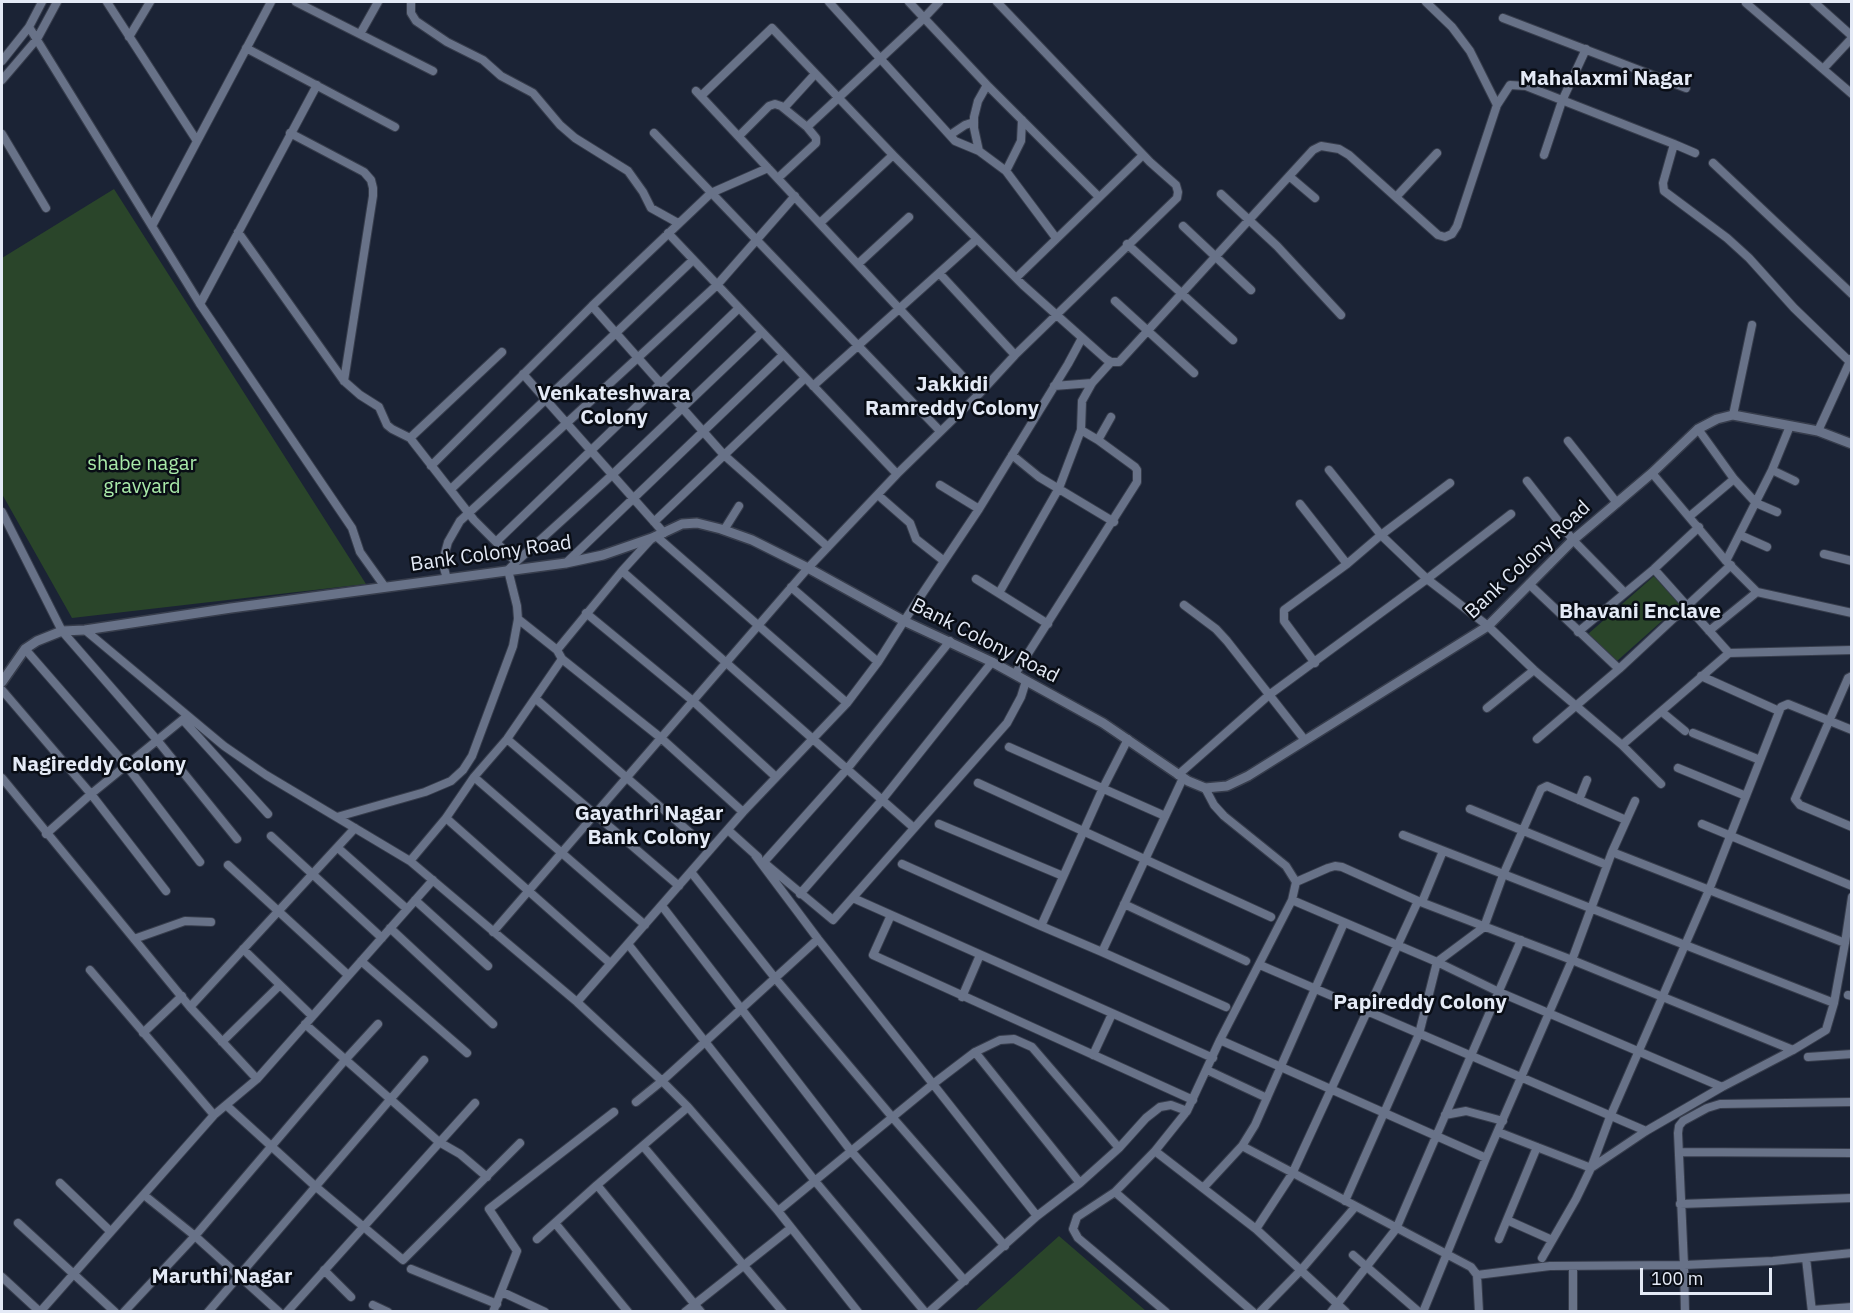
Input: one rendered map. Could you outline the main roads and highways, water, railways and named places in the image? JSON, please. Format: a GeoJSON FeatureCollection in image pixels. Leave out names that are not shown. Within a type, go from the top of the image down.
{"type":"FeatureCollection","features":[{"type":"Feature","properties":{"kind":"district","name":"Mahalaxmi Nagar"},"geometry":{"type":"Point","coordinates":[1606,79]}},
{"type":"Feature","properties":{"kind":"district","name":"Jakkidi Ramreddy Colony"},"geometry":{"type":"Point","coordinates":[952,397]}},
{"type":"Feature","properties":{"kind":"district","name":"Venkateshwara Colony"},"geometry":{"type":"Point","coordinates":[614,406]}},
{"type":"Feature","properties":{"kind":"district","name":"Bhavani Enclave"},"geometry":{"type":"Point","coordinates":[1640,612]}},
{"type":"Feature","properties":{"kind":"district","name":"Nagireddy Colony"},"geometry":{"type":"Point","coordinates":[99,765]}},
{"type":"Feature","properties":{"kind":"district","name":"Gayathri Nagar Bank Colony"},"geometry":{"type":"Point","coordinates":[649,826]}},
{"type":"Feature","properties":{"kind":"district","name":"Papireddy Colony"},"geometry":{"type":"Point","coordinates":[1420,1003]}},
{"type":"Feature","properties":{"kind":"district","name":"Maruthi Nagar"},"geometry":{"type":"Point","coordinates":[222,1277]}},
{"type":"Feature","properties":{"kind":"park label","name":"shabe nagar gravyard"},"geometry":{"type":"Point","coordinates":[142,476]}}]}
